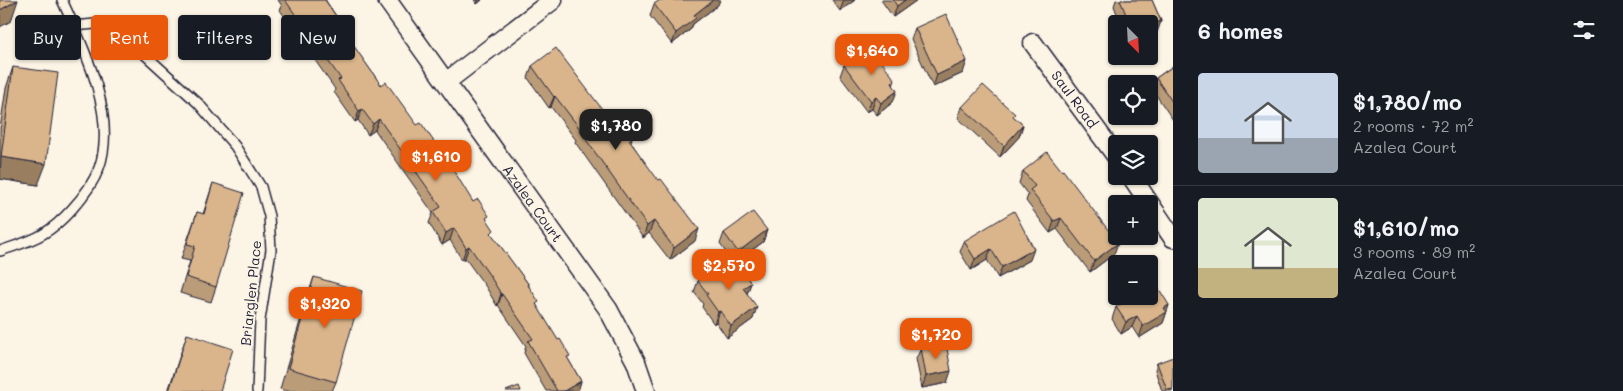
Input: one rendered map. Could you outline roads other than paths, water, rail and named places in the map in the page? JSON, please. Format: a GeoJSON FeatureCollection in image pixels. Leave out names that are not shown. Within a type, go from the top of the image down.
{"type":"FeatureCollection","features":[{"type":"Feature","properties":{"kind":"street","name":"Azalea Court"},"geometry":{"type":"LineString","coordinates":[[387,0],[608,309],[636,362],[646,391]]}},
{"type":"Feature","properties":{"kind":"street"},"geometry":{"type":"LineString","coordinates":[[446,82],[553,0]]}},
{"type":"Feature","properties":{"kind":"street","name":"Saul Road"},"geometry":{"type":"LineString","coordinates":[[1033,43],[1108,145]]}},
{"type":"Feature","properties":{"kind":"street"},"geometry":{"type":"LineString","coordinates":[[1137,185],[1173,238]]}},
{"type":"Feature","properties":{"kind":"lane"},"geometry":{"type":"LineString","coordinates":[[62,0],[69,15]]}},
{"type":"Feature","properties":{"kind":"lane","name":"Briarglen Place"},"geometry":{"type":"LineString","coordinates":[[81,25],[95,24],[119,31],[198,103],[235,146],[261,187],[270,216],[271,250],[260,320],[257,391]]}},
{"type":"Feature","properties":{"kind":"lane"},"geometry":{"type":"LineString","coordinates":[[0,251],[42,235],[65,217],[86,194],[99,168],[104,142],[103,116],[93,74],[81,44]]}}]}
